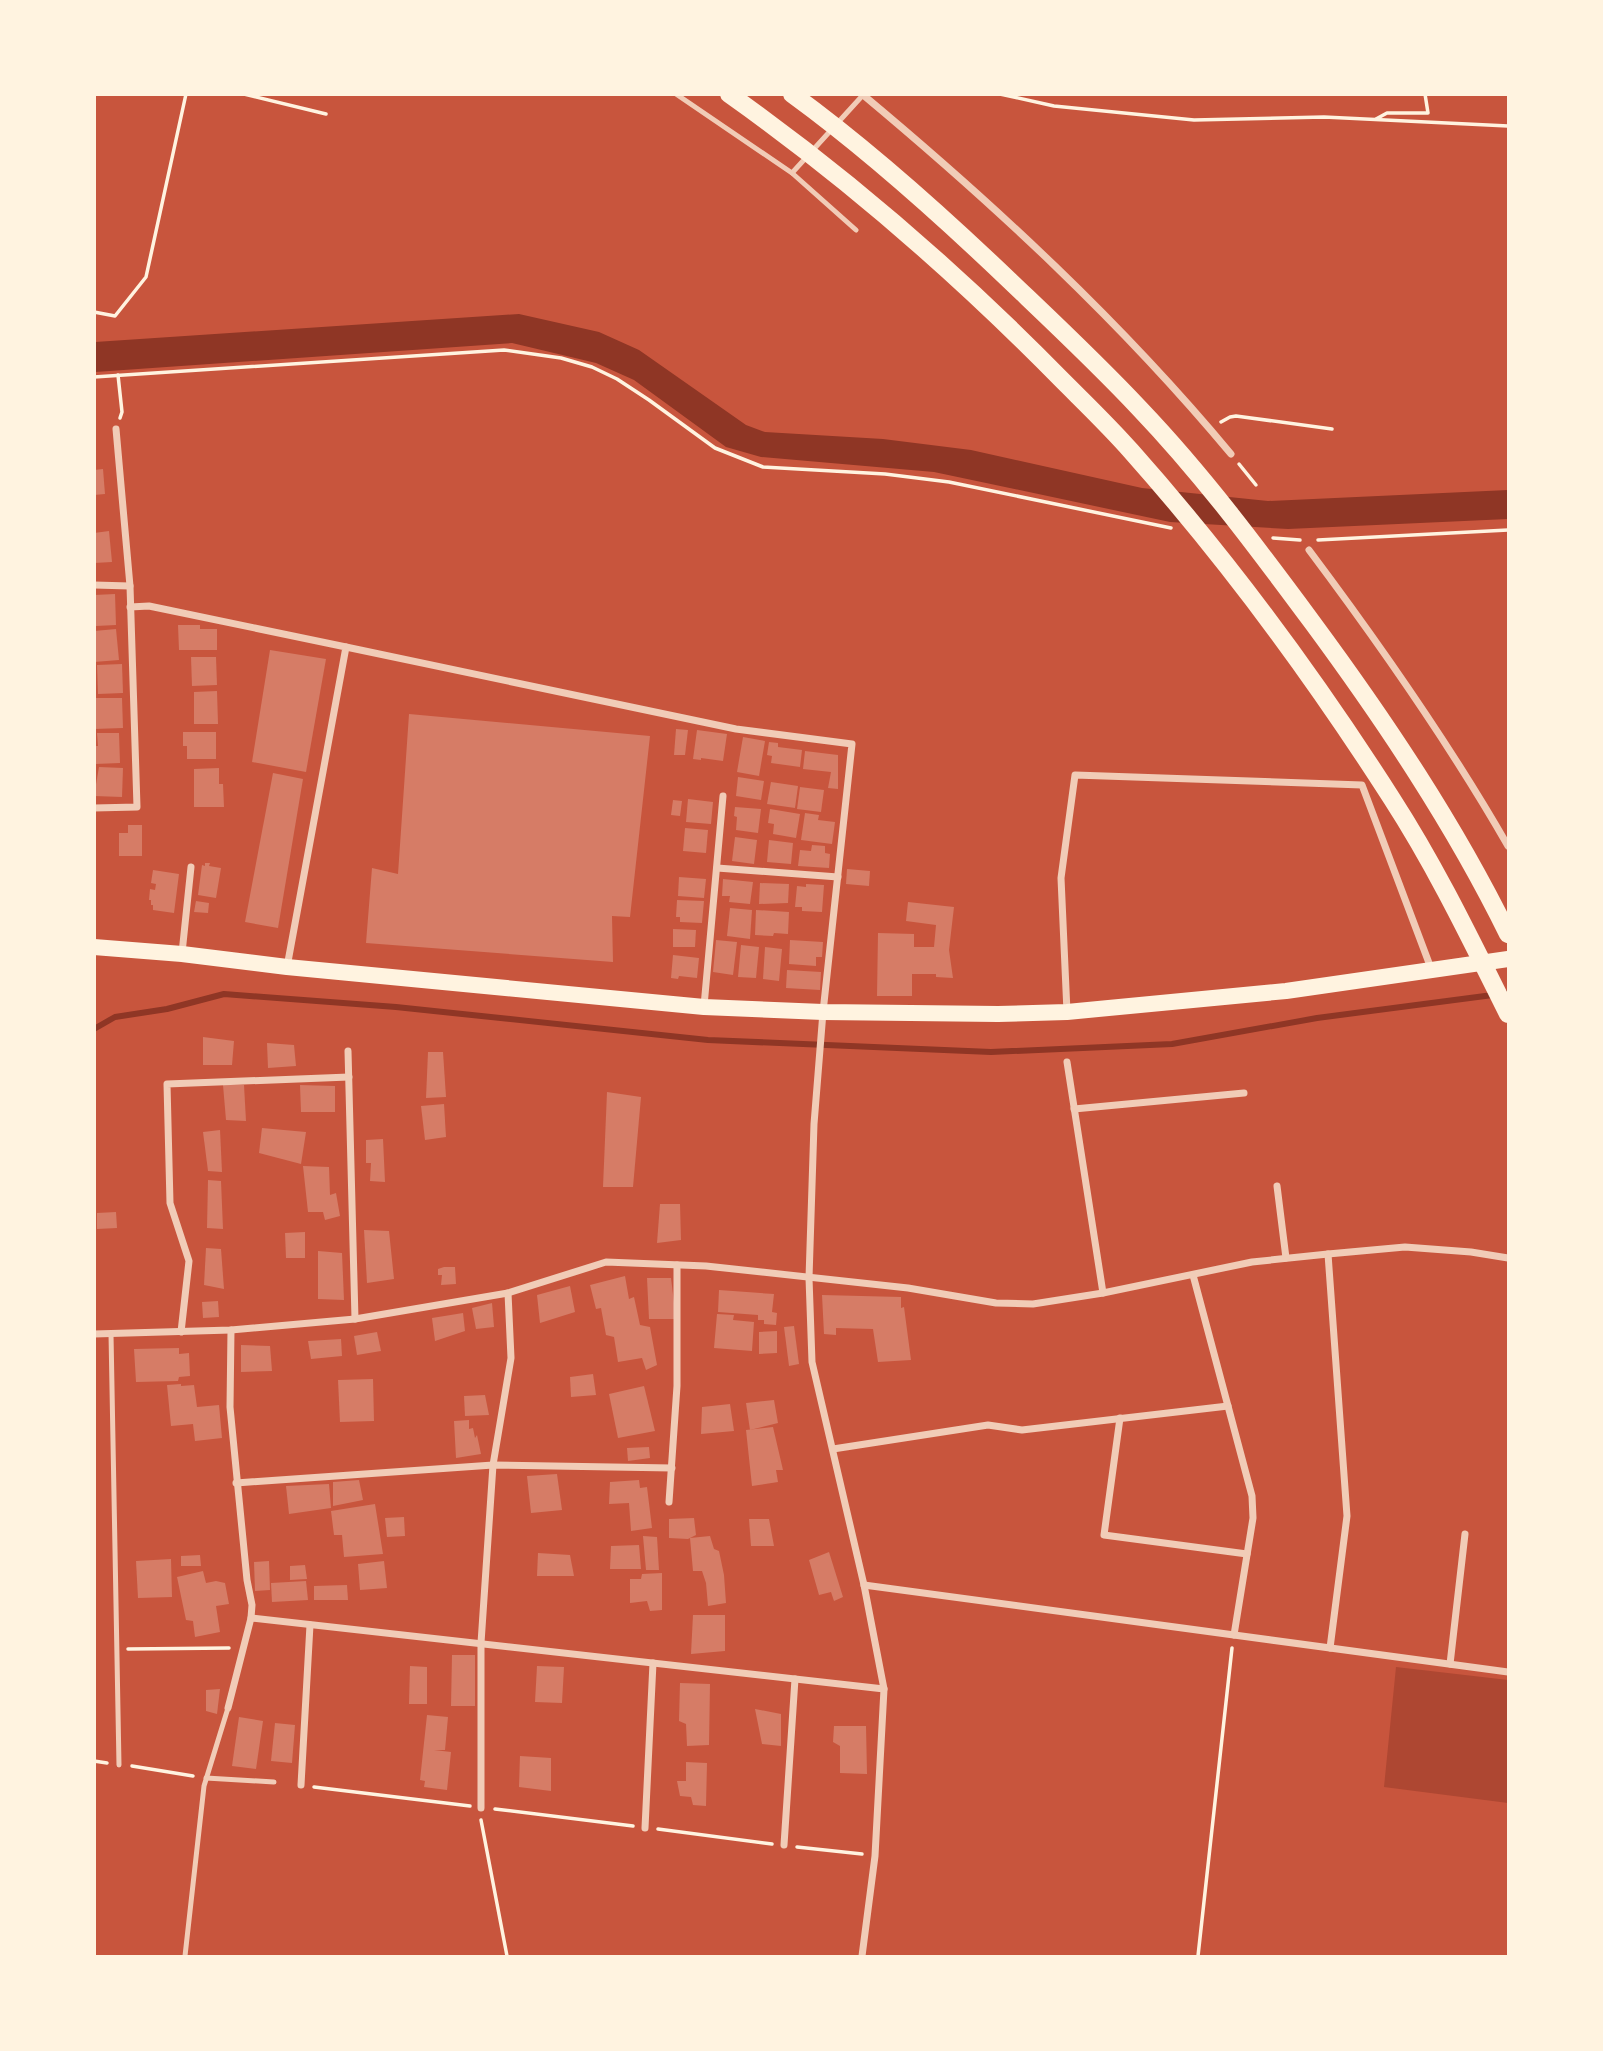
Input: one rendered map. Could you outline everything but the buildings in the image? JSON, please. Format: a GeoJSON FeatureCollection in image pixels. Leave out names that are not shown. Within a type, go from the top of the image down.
{"type":"FeatureCollection","features":[{"type":"Feature","properties":{"kind":"highway"},"geometry":{"type":"LineString","coordinates":[[729,94],[781,131],[903,230],[1016,333],[1131,450],[1230,570],[1295,656],[1393,800],[1464,927],[1508,1014]]}},
{"type":"Feature","properties":{"kind":"highway"},"geometry":{"type":"LineString","coordinates":[[792,94],[871,156],[954,228],[1132,401],[1205,483],[1274,571],[1383,722],[1440,810],[1508,934]]}},
{"type":"Feature","properties":{"kind":"main road"},"geometry":{"type":"LineString","coordinates":[[94,947],[704,1007],[984,1014],[1067,1012],[1286,991],[1508,959]]}},
{"type":"Feature","properties":{"kind":"street"},"geometry":{"type":"LineString","coordinates":[[862,95],[1032,243],[1155,365],[1232,454]]}},
{"type":"Feature","properties":{"kind":"street"},"geometry":{"type":"LineString","coordinates":[[94,808],[137,807],[130,586],[116,429]]}},
{"type":"Feature","properties":{"kind":"street"},"geometry":{"type":"LineString","coordinates":[[1309,550],[1431,720],[1508,846]]}},
{"type":"Feature","properties":{"kind":"street"},"geometry":{"type":"LineString","coordinates":[[94,585],[130,586]]}},
{"type":"Feature","properties":{"kind":"street"},"geometry":{"type":"LineString","coordinates":[[130,607],[149,606],[736,729],[852,744],[823,1012],[814,1124],[809,1278],[812,1362],[864,1585],[884,1689],[875,1856],[862,1956]]}},
{"type":"Feature","properties":{"kind":"street"},"geometry":{"type":"LineString","coordinates":[[287,967],[346,647]]}},
{"type":"Feature","properties":{"kind":"street"},"geometry":{"type":"LineString","coordinates":[[1067,1012],[1061,878],[1075,775],[1362,785],[1432,971]]}},
{"type":"Feature","properties":{"kind":"street"},"geometry":{"type":"LineString","coordinates":[[704,1007],[723,796]]}},
{"type":"Feature","properties":{"kind":"street"},"geometry":{"type":"LineString","coordinates":[[182,954],[191,867]]}},
{"type":"Feature","properties":{"kind":"street"},"geometry":{"type":"LineString","coordinates":[[717,867],[838,877]]}},
{"type":"Feature","properties":{"kind":"street"},"geometry":{"type":"LineString","coordinates":[[348,1051],[355,1320]]}},
{"type":"Feature","properties":{"kind":"street"},"geometry":{"type":"LineString","coordinates":[[1067,1062],[1103,1293]]}},
{"type":"Feature","properties":{"kind":"street"},"geometry":{"type":"LineString","coordinates":[[181,1332],[189,1261],[170,1203],[167,1084],[349,1077]]}},
{"type":"Feature","properties":{"kind":"street"},"geometry":{"type":"LineString","coordinates":[[1074,1109],[1244,1093]]}},
{"type":"Feature","properties":{"kind":"street"},"geometry":{"type":"LineString","coordinates":[[1277,1186],[1286,1258]]}},
{"type":"Feature","properties":{"kind":"street"},"geometry":{"type":"LineString","coordinates":[[94,1335],[231,1330],[355,1320],[508,1293],[606,1262],[677,1265],[908,1288],[996,1303],[1033,1304],[1103,1293],[1252,1262],[1286,1258],[1405,1247],[1508,1258]]}},
{"type":"Feature","properties":{"kind":"street"},"geometry":{"type":"LineString","coordinates":[[1328,1254],[1347,1517],[1330,1648]]}},
{"type":"Feature","properties":{"kind":"street"},"geometry":{"type":"LineString","coordinates":[[669,1502],[677,1386],[677,1265]]}},
{"type":"Feature","properties":{"kind":"street"},"geometry":{"type":"LineString","coordinates":[[1193,1275],[1252,1496],[1253,1518],[1234,1635]]}},
{"type":"Feature","properties":{"kind":"street"},"geometry":{"type":"LineString","coordinates":[[481,1808],[481,1643],[493,1465],[511,1359],[508,1293]]}},
{"type":"Feature","properties":{"kind":"street"},"geometry":{"type":"LineString","coordinates":[[228,1708],[252,1605],[236,1483],[230,1407],[231,1330]]}},
{"type":"Feature","properties":{"kind":"street"},"geometry":{"type":"LineString","coordinates":[[833,1449],[988,1425],[1022,1430],[1228,1406]]}},
{"type":"Feature","properties":{"kind":"street"},"geometry":{"type":"LineString","coordinates":[[1120,1418],[1104,1535],[1247,1554]]}},
{"type":"Feature","properties":{"kind":"street"},"geometry":{"type":"LineString","coordinates":[[236,1483],[493,1465],[672,1468]]}},
{"type":"Feature","properties":{"kind":"street"},"geometry":{"type":"LineString","coordinates":[[1450,1664],[1465,1534]]}},
{"type":"Feature","properties":{"kind":"street"},"geometry":{"type":"LineString","coordinates":[[864,1585],[1508,1672]]}},
{"type":"Feature","properties":{"kind":"street"},"geometry":{"type":"LineString","coordinates":[[251,1618],[884,1689]]}},
{"type":"Feature","properties":{"kind":"street"},"geometry":{"type":"LineString","coordinates":[[301,1785],[310,1625]]}},
{"type":"Feature","properties":{"kind":"street"},"geometry":{"type":"LineString","coordinates":[[645,1828],[653,1663]]}},
{"type":"Feature","properties":{"kind":"street"},"geometry":{"type":"LineString","coordinates":[[784,1845],[795,1679]]}},
{"type":"Feature","properties":{"kind":"lane"},"geometry":{"type":"LineString","coordinates":[[676,94],[792,173],[856,230]]}},
{"type":"Feature","properties":{"kind":"lane"},"geometry":{"type":"LineString","coordinates":[[792,173],[862,95]]}},
{"type":"Feature","properties":{"kind":"lane"},"geometry":{"type":"LineString","coordinates":[[111,1334],[119,1765]]}},
{"type":"Feature","properties":{"kind":"lane"},"geometry":{"type":"LineString","coordinates":[[185,1956],[206,1777],[228,1708]]}},
{"type":"Feature","properties":{"kind":"lane"},"geometry":{"type":"LineString","coordinates":[[206,1777],[274,1782]]}},
{"type":"Feature","properties":{"kind":"path"},"geometry":{"type":"LineString","coordinates":[[94,312],[115,316],[146,277],[186,94]]}},
{"type":"Feature","properties":{"kind":"path"},"geometry":{"type":"LineString","coordinates":[[244,94],[326,114]]}},
{"type":"Feature","properties":{"kind":"path"},"geometry":{"type":"LineString","coordinates":[[1000,94],[1054,106],[1194,120],[1324,117],[1508,126]]}},
{"type":"Feature","properties":{"kind":"path"},"geometry":{"type":"LineString","coordinates":[[1376,119],[1387,113],[1428,113],[1425,94]]}},
{"type":"Feature","properties":{"kind":"path"},"geometry":{"type":"LineString","coordinates":[[94,377],[504,350],[530,352],[592,367],[617,379],[715,448],[763,467],[885,474],[949,482],[1178,529]]}},
{"type":"Feature","properties":{"kind":"path"},"geometry":{"type":"LineString","coordinates":[[116,429],[122,412],[118,375]]}},
{"type":"Feature","properties":{"kind":"path"},"geometry":{"type":"LineString","coordinates":[[1210,429],[1236,416],[1332,429]]}},
{"type":"Feature","properties":{"kind":"path"},"geometry":{"type":"LineString","coordinates":[[1232,454],[1256,485]]}},
{"type":"Feature","properties":{"kind":"path"},"geometry":{"type":"LineString","coordinates":[[1314,540],[1508,530]]}},
{"type":"Feature","properties":{"kind":"path"},"geometry":{"type":"LineString","coordinates":[[1273,538],[1300,540]]}},
{"type":"Feature","properties":{"kind":"path"},"geometry":{"type":"LineString","coordinates":[[1198,1956],[1234,1635]]}},
{"type":"Feature","properties":{"kind":"path"},"geometry":{"type":"LineString","coordinates":[[115,1650],[243,1650]]}},
{"type":"Feature","properties":{"kind":"path"},"geometry":{"type":"LineString","coordinates":[[94,1761],[206,1777]]}},
{"type":"Feature","properties":{"kind":"path"},"geometry":{"type":"LineString","coordinates":[[301,1785],[875,1856]]}},
{"type":"Feature","properties":{"kind":"path"},"geometry":{"type":"LineString","coordinates":[[481,1808],[507,1956]]}},
{"type":"Feature","properties":{"kind":"shaded area"},"geometry":{"type":"Polygon","coordinates":[[[519,314],[599,332],[639,350],[746,425],[765,432],[883,439],[971,450],[1142,488],[1268,501],[1508,490],[1508,519],[1288,529],[1170,522],[934,472],[761,457],[726,447],[634,380],[596,363],[512,343],[95,372],[95,342],[519,314]]]}},
{"type":"Feature","properties":{"kind":"shaded area"},"geometry":{"type":"Polygon","coordinates":[[[1396,1667],[1508,1680],[1508,1803],[1384,1787],[1396,1667]]]}},
{"type":"Feature","properties":{"kind":"waterway"},"geometry":{"type":"LineString","coordinates":[[94,1029],[115,1017],[167,1009],[224,994],[396,1007],[708,1040],[991,1052],[1172,1044],[1317,1018],[1508,993]]}}]}
